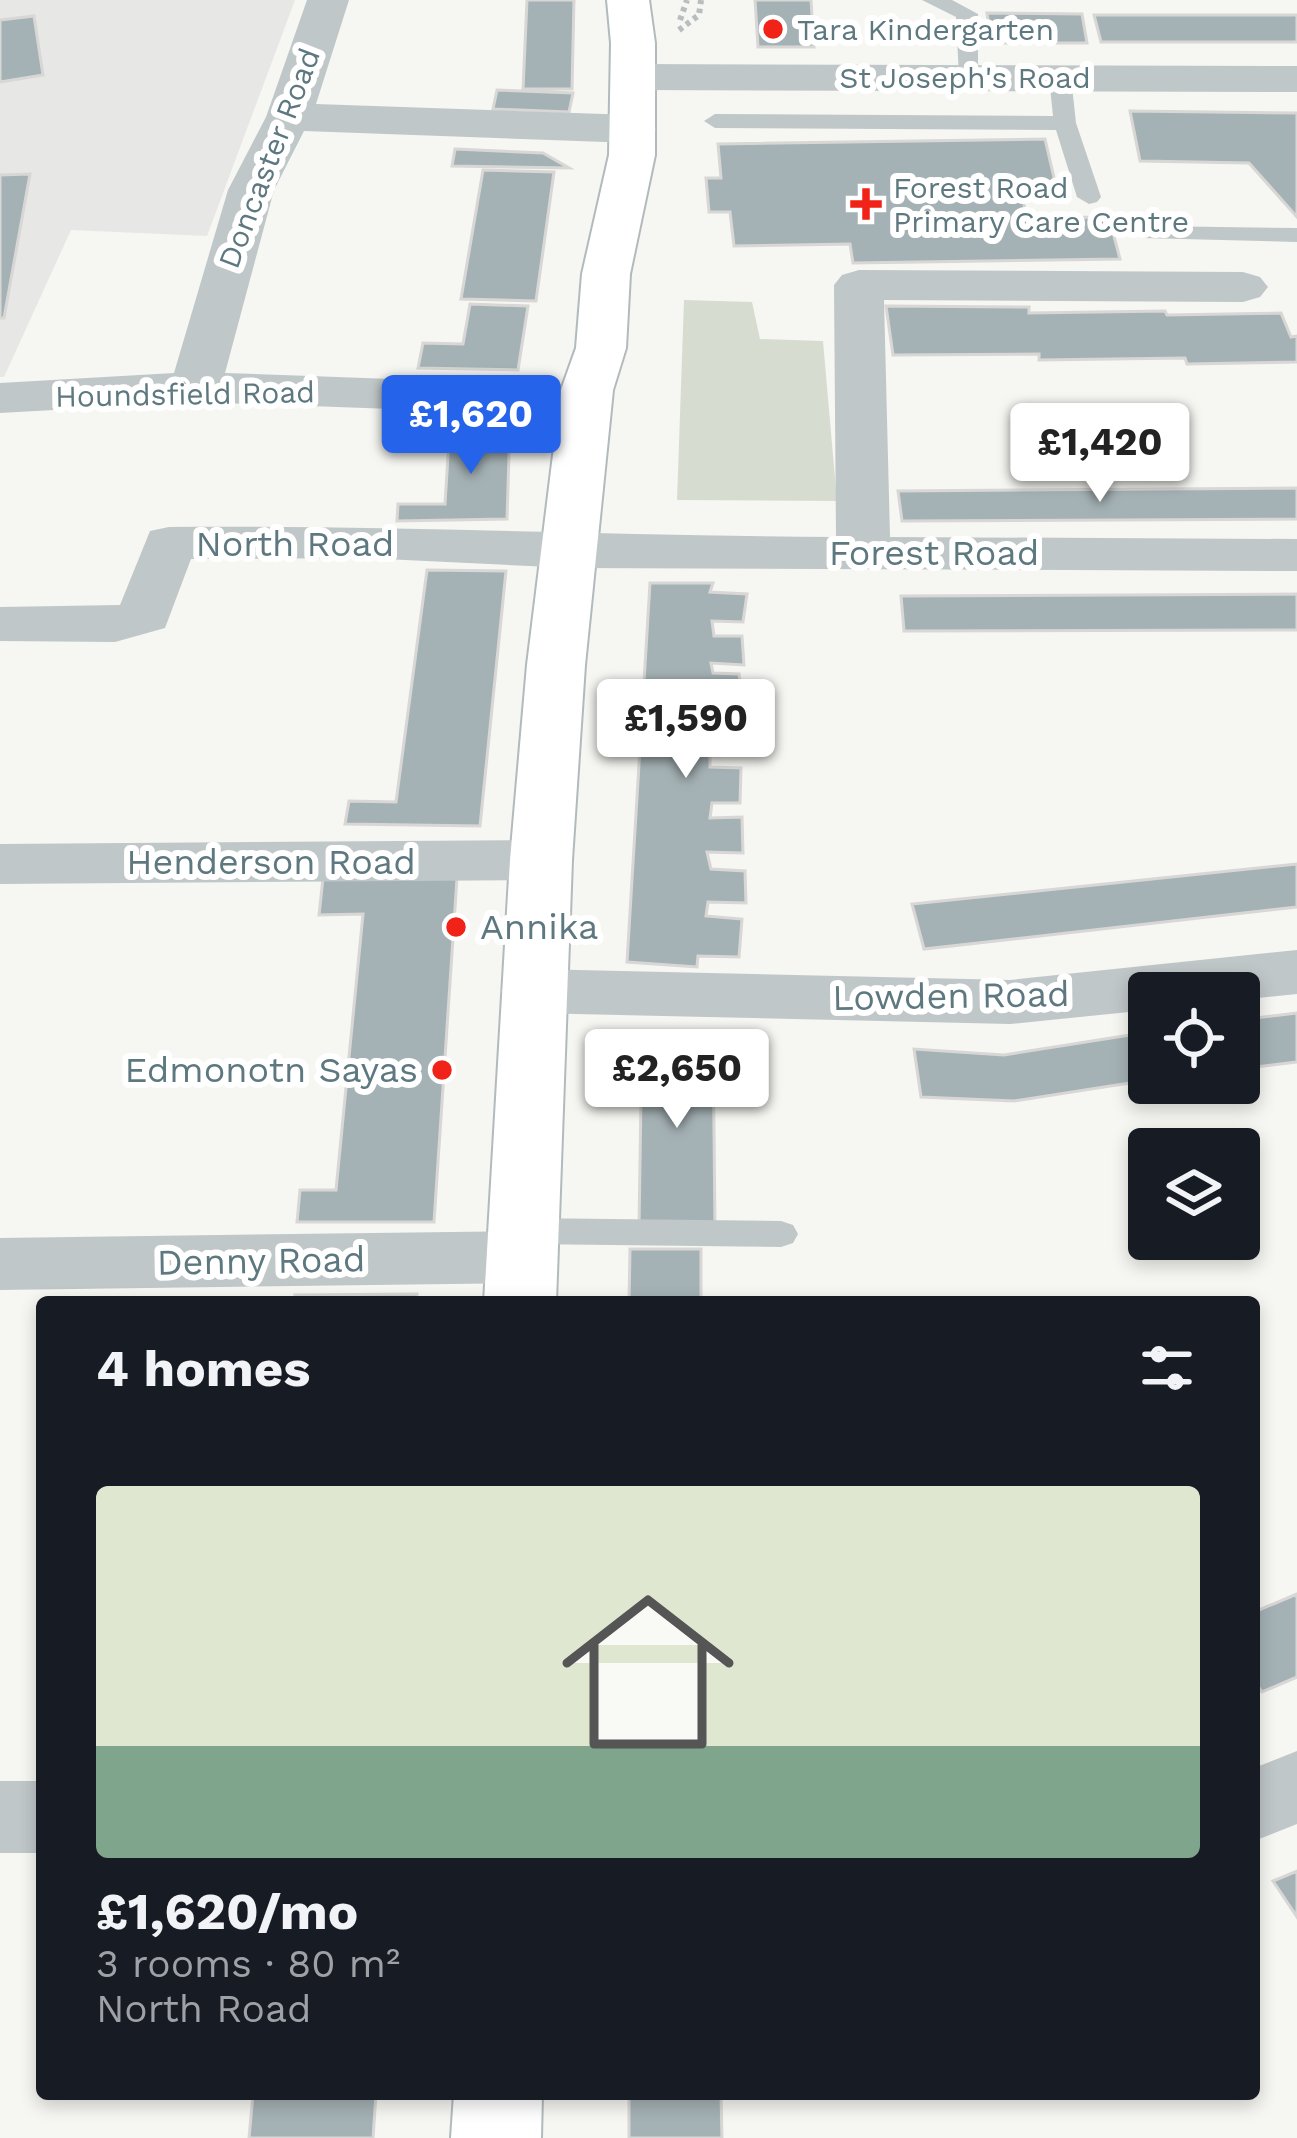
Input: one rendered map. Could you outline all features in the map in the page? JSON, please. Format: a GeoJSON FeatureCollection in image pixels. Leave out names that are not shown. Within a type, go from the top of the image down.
{"type":"FeatureCollection","features":[{"type":"Feature","properties":{"kind":"main road"},"geometry":{"type":"LineString","coordinates":[[521,1263],[533,992],[556,664],[586,401],[601,348],[606,274],[632,155],[634,77],[628,0]]}},
{"type":"Feature","properties":{"kind":"main road"},"geometry":{"type":"LineString","coordinates":[[496,2138],[498,2100]]}},
{"type":"Feature","properties":{"kind":"street","name":"Doncaster Road"},"geometry":{"type":"LineString","coordinates":[[196,387],[251,190],[289,117],[328,0]]}},
{"type":"Feature","properties":{"kind":"street","name":"St Joseph's Road"},"geometry":{"type":"LineString","coordinates":[[634,77],[1297,79]]}},
{"type":"Feature","properties":{"kind":"street"},"geometry":{"type":"LineString","coordinates":[[289,117],[632,129]]}},
{"type":"Feature","properties":{"kind":"street"},"geometry":{"type":"LineString","coordinates":[[863,553],[859,285],[1243,287]]}},
{"type":"Feature","properties":{"kind":"street","name":"Houndsfield Road"},"geometry":{"type":"LineString","coordinates":[[0,398],[196,387],[586,401]]}},
{"type":"Feature","properties":{"kind":"street","name":"North Road"},"geometry":{"type":"LineString","coordinates":[[0,624],[115,625],[145,616],[169,543],[363,542],[572,552]]}},
{"type":"Feature","properties":{"kind":"street","name":"Forest Road"},"geometry":{"type":"LineString","coordinates":[[572,552],[1297,555]]}},
{"type":"Feature","properties":{"kind":"street","name":"Henderson Road"},"geometry":{"type":"LineString","coordinates":[[0,864],[541,860]]}},
{"type":"Feature","properties":{"kind":"street","name":"Lowden Road"},"geometry":{"type":"LineString","coordinates":[[533,992],[1010,1002],[1297,972]]}},
{"type":"Feature","properties":{"kind":"street","name":"Denny Road"},"geometry":{"type":"LineString","coordinates":[[0,1264],[521,1263]]}},
{"type":"Feature","properties":{"kind":"street"},"geometry":{"type":"LineString","coordinates":[[1260,1802],[1297,1787]]}},
{"type":"Feature","properties":{"kind":"street"},"geometry":{"type":"LineString","coordinates":[[0,1817],[36,1817]]}},
{"type":"Feature","properties":{"kind":"lane"},"geometry":{"type":"LineString","coordinates":[[933,0],[967,14],[970,77]]}},
{"type":"Feature","properties":{"kind":"lane"},"geometry":{"type":"LineString","coordinates":[[1060,77],[1065,123],[1088,197]]}},
{"type":"Feature","properties":{"kind":"lane"},"geometry":{"type":"LineString","coordinates":[[716,121],[1065,123]]}},
{"type":"Feature","properties":{"kind":"lane"},"geometry":{"type":"LineString","coordinates":[[1150,233],[1297,235]]}},
{"type":"Feature","properties":{"kind":"lane"},"geometry":{"type":"LineString","coordinates":[[521,1263],[781,1234]]}},
{"type":"Feature","properties":{"kind":"path"},"geometry":{"type":"LineString","coordinates":[[687,8],[700,12]]}},
{"type":"Feature","properties":{"kind":"shaded area"},"geometry":{"type":"Polygon","coordinates":[[[0,0],[295,0],[207,236],[71,230],[4,377],[0,377],[0,0]]]}},
{"type":"Feature","properties":{"kind":"shaded area"},"geometry":{"type":"Polygon","coordinates":[[[684,300],[752,302],[760,339],[823,341],[837,501],[677,500],[684,300]]]}},
{"type":"Feature","properties":{"kind":"building"},"geometry":{"type":"Polygon","coordinates":[[[527,0],[574,0],[572,89],[523,89],[527,0]]]}},
{"type":"Feature","properties":{"kind":"building"},"geometry":{"type":"Polygon","coordinates":[[[755,0],[811,0],[814,47],[758,47],[755,0]]]}},
{"type":"Feature","properties":{"kind":"building"},"geometry":{"type":"Polygon","coordinates":[[[987,13],[1082,14],[1087,43],[991,43],[987,13]]]}},
{"type":"Feature","properties":{"kind":"building"},"geometry":{"type":"Polygon","coordinates":[[[1094,15],[1297,15],[1297,42],[1101,42],[1094,15]]]}},
{"type":"Feature","properties":{"kind":"building"},"geometry":{"type":"Polygon","coordinates":[[[34,16],[43,75],[0,82],[0,20],[34,16]]]}},
{"type":"Feature","properties":{"kind":"building"},"geometry":{"type":"Polygon","coordinates":[[[497,90],[573,93],[569,112],[493,109],[497,90]]]}},
{"type":"Feature","properties":{"kind":"building"},"geometry":{"type":"Polygon","coordinates":[[[1130,111],[1297,113],[1297,217],[1249,163],[1140,161],[1130,111]]]}},
{"type":"Feature","properties":{"kind":"building","name":"Forest Road Primary Care Centre"},"geometry":{"type":"Polygon","coordinates":[[[1045,139],[1055,182],[1019,182],[1027,218],[1109,217],[1120,259],[853,263],[850,244],[734,246],[730,212],[709,212],[706,178],[721,178],[718,144],[1045,139]]]}},
{"type":"Feature","properties":{"kind":"building"},"geometry":{"type":"Polygon","coordinates":[[[455,149],[543,153],[569,168],[452,166],[455,149]]]}},
{"type":"Feature","properties":{"kind":"building"},"geometry":{"type":"Polygon","coordinates":[[[483,170],[554,172],[536,301],[461,299],[483,170]]]}},
{"type":"Feature","properties":{"kind":"building"},"geometry":{"type":"Polygon","coordinates":[[[30,174],[4,318],[0,318],[0,175],[30,174]]]}},
{"type":"Feature","properties":{"kind":"building"},"geometry":{"type":"Polygon","coordinates":[[[470,304],[528,306],[518,370],[418,368],[423,343],[463,344],[470,304]]]}},
{"type":"Feature","properties":{"kind":"building"},"geometry":{"type":"Polygon","coordinates":[[[886,306],[1029,307],[1029,313],[1281,313],[1291,337],[1297,336],[1297,362],[1187,364],[1185,358],[893,355],[886,306]]]}},
{"type":"Feature","properties":{"kind":"building"},"geometry":{"type":"Polygon","coordinates":[[[450,424],[510,424],[507,519],[397,521],[398,504],[445,504],[450,424]]]}},
{"type":"Feature","properties":{"kind":"building"},"geometry":{"type":"Polygon","coordinates":[[[1297,488],[1297,519],[902,521],[898,491],[1297,488]]]}},
{"type":"Feature","properties":{"kind":"building"},"geometry":{"type":"Polygon","coordinates":[[[427,570],[506,571],[480,826],[345,824],[349,801],[396,802],[427,570]]]}},
{"type":"Feature","properties":{"kind":"building"},"geometry":{"type":"Polygon","coordinates":[[[650,583],[713,583],[710,592],[747,594],[743,622],[712,621],[714,636],[742,636],[744,665],[711,663],[713,673],[739,674],[744,710],[710,711],[712,724],[738,726],[741,755],[710,756],[710,767],[741,768],[740,803],[712,803],[710,818],[742,817],[743,853],[707,852],[711,869],[745,871],[746,903],[708,902],[706,916],[742,919],[739,957],[698,956],[697,967],[627,962],[650,583]]]}},
{"type":"Feature","properties":{"kind":"building"},"geometry":{"type":"Polygon","coordinates":[[[1297,594],[1297,630],[904,631],[901,596],[1297,594]]]}},
{"type":"Feature","properties":{"kind":"building"},"geometry":{"type":"Polygon","coordinates":[[[1297,864],[1297,907],[924,949],[912,904],[1297,864]]]}},
{"type":"Feature","properties":{"kind":"building"},"geometry":{"type":"Polygon","coordinates":[[[323,878],[457,878],[434,1222],[297,1222],[300,1190],[336,1190],[363,914],[319,915],[323,878]]]}},
{"type":"Feature","properties":{"kind":"building"},"geometry":{"type":"Polygon","coordinates":[[[1297,1013],[1297,1062],[1260,1066],[1260,1017],[1297,1013]]]}},
{"type":"Feature","properties":{"kind":"building"},"geometry":{"type":"Polygon","coordinates":[[[642,1031],[713,1032],[715,1228],[639,1228],[642,1031]]]}},
{"type":"Feature","properties":{"kind":"building"},"geometry":{"type":"Polygon","coordinates":[[[1128,1035],[1128,1083],[1014,1101],[921,1097],[914,1049],[1004,1055],[1128,1035]]]}},
{"type":"Feature","properties":{"kind":"building"},"geometry":{"type":"Polygon","coordinates":[[[630,1249],[701,1249],[701,1296],[629,1296],[630,1249]]]}},
{"type":"Feature","properties":{"kind":"building"},"geometry":{"type":"Polygon","coordinates":[[[417,1294],[417,1296],[295,1296],[417,1294]]]}},
{"type":"Feature","properties":{"kind":"building"},"geometry":{"type":"Polygon","coordinates":[[[1297,1594],[1297,1677],[1262,1692],[1260,1689],[1260,1609],[1297,1594]]]}},
{"type":"Feature","properties":{"kind":"building"},"geometry":{"type":"Polygon","coordinates":[[[1297,1871],[1297,1917],[1273,1881],[1297,1871]]]}},
{"type":"Feature","properties":{"kind":"building"},"geometry":{"type":"Polygon","coordinates":[[[252,2100],[376,2100],[373,2138],[249,2138],[252,2100]]]}},
{"type":"Feature","properties":{"kind":"building"},"geometry":{"type":"Polygon","coordinates":[[[629,2100],[721,2100],[722,2138],[629,2138],[629,2100]]]}},
{"type":"Feature","properties":{"kind":"place","name":"Tara Kindergarten"},"geometry":{"type":"Point","coordinates":[773,29]}},
{"type":"Feature","properties":{"kind":"place","name":"Forest Road Primary Care Centre"},"geometry":{"type":"Point","coordinates":[866,204]}},
{"type":"Feature","properties":{"kind":"place","name":"Annika"},"geometry":{"type":"Point","coordinates":[456,927]}},
{"type":"Feature","properties":{"kind":"place","name":"Edmonotn Sayas"},"geometry":{"type":"Point","coordinates":[442,1070]}}]}
